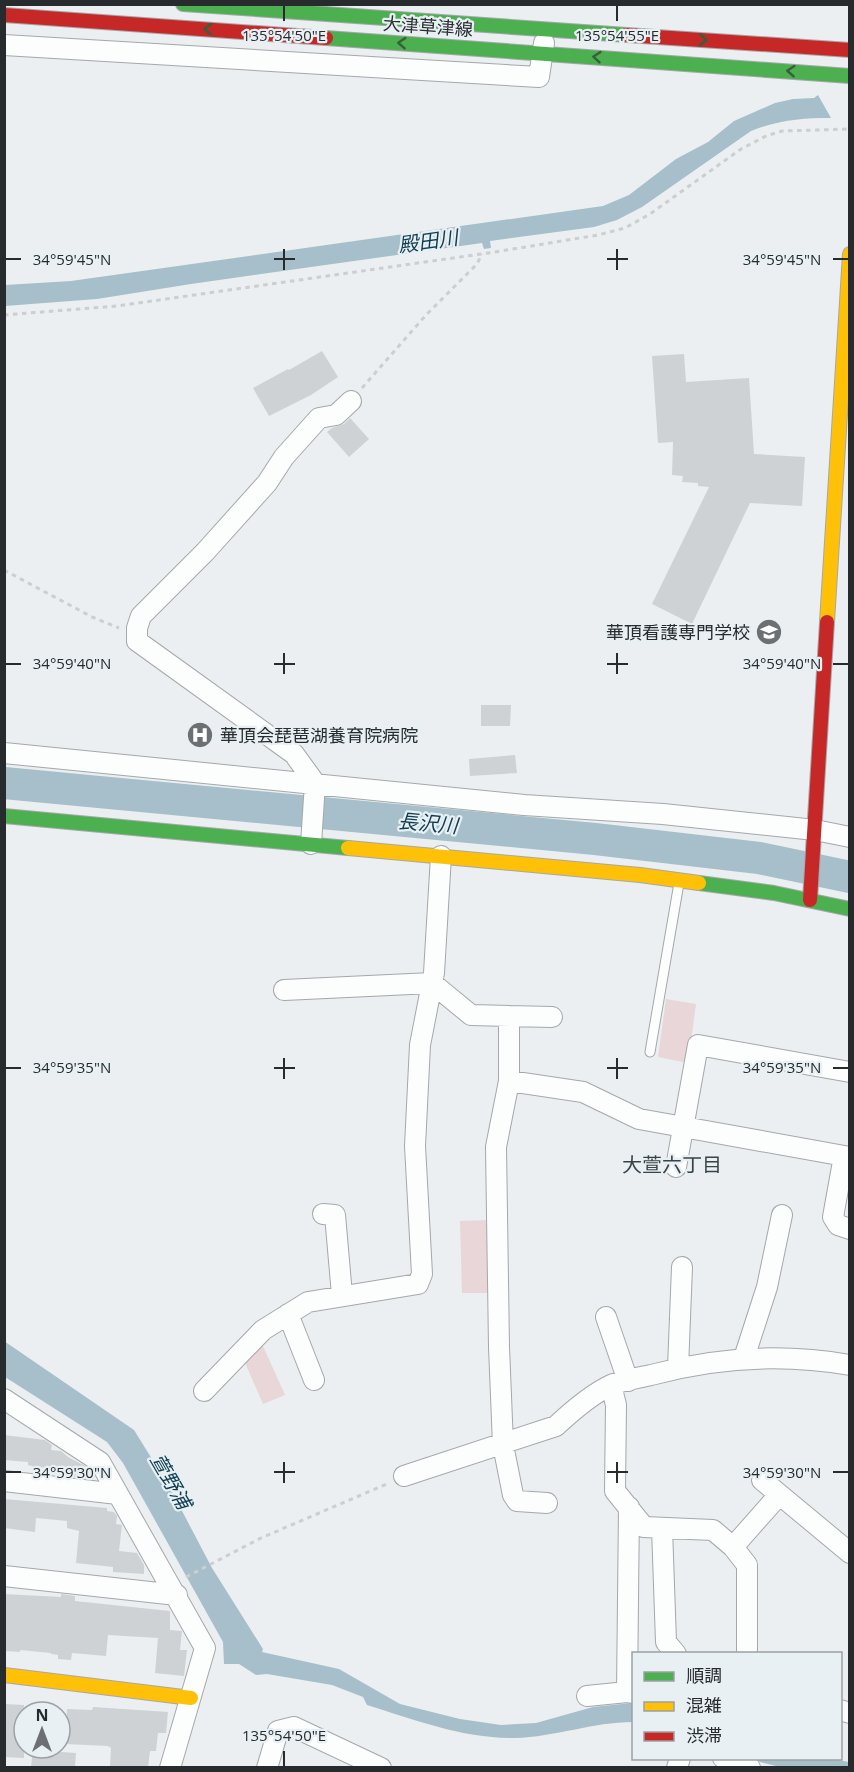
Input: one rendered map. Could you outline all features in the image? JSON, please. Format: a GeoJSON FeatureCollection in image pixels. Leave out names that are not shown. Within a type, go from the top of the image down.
{"type":"FeatureCollection","features":[{"type":"Feature","properties":{"kind":"street","name":"大津草津線"},"geometry":{"type":"LineString","coordinates":[[183,4],[849,50]]}},
{"type":"Feature","properties":{"kind":"street","name":"大津草津線"},"geometry":{"type":"LineString","coordinates":[[4,15],[542,52],[849,76]]}},
{"type":"Feature","properties":{"kind":"street"},"geometry":{"type":"LineString","coordinates":[[4,45],[539,77],[546,28]]}},
{"type":"Feature","properties":{"kind":"street"},"geometry":{"type":"LineString","coordinates":[[811,894],[844,442],[849,254]]}},
{"type":"Feature","properties":{"kind":"street"},"geometry":{"type":"LineString","coordinates":[[311,839],[315,785],[294,754],[137,641],[137,628],[141,616],[205,552],[267,483],[284,457],[319,418],[336,415],[351,401]]}},
{"type":"Feature","properties":{"kind":"street"},"geometry":{"type":"LineString","coordinates":[[4,753],[524,805],[663,814],[815,835],[849,837]]}},
{"type":"Feature","properties":{"kind":"street"},"geometry":{"type":"LineString","coordinates":[[4,816],[311,839],[441,856],[680,880],[774,893],[811,894],[849,909]]}},
{"type":"Feature","properties":{"kind":"street"},"geometry":{"type":"LineString","coordinates":[[204,1391],[263,1330],[308,1302],[418,1284],[422,1274],[415,1146],[420,1045],[432,983],[441,856]]}},
{"type":"Feature","properties":{"kind":"street"},"geometry":{"type":"LineString","coordinates":[[284,990],[432,983],[471,1015],[552,1017]]}},
{"type":"Feature","properties":{"kind":"street"},"geometry":{"type":"LineString","coordinates":[[509,1016],[509,1081],[496,1147],[503,1444],[513,1495],[517,1501],[547,1503]]}},
{"type":"Feature","properties":{"kind":"street"},"geometry":{"type":"LineString","coordinates":[[676,1167],[698,1045],[849,1072]]}},
{"type":"Feature","properties":{"kind":"street"},"geometry":{"type":"LineString","coordinates":[[509,1081],[583,1092],[639,1119],[847,1157],[833,1217],[838,1225],[849,1229]]}},
{"type":"Feature","properties":{"kind":"street"},"geometry":{"type":"LineString","coordinates":[[323,1214],[335,1215],[342,1295]]}},
{"type":"Feature","properties":{"kind":"street"},"geometry":{"type":"LineString","coordinates":[[744,1358],[767,1287],[782,1215]]}},
{"type":"Feature","properties":{"kind":"street"},"geometry":{"type":"LineString","coordinates":[[678,1368],[682,1267]]}},
{"type":"Feature","properties":{"kind":"street"},"geometry":{"type":"LineString","coordinates":[[288,1314],[314,1380]]}},
{"type":"Feature","properties":{"kind":"street"},"geometry":{"type":"LineString","coordinates":[[606,1317],[620,1383],[616,1405],[615,1491],[644,1527],[712,1530],[733,1547],[747,1565],[747,1652]]}},
{"type":"Feature","properties":{"kind":"street"},"geometry":{"type":"LineString","coordinates":[[404,1476],[556,1426],[569,1413],[620,1383],[678,1368],[744,1358],[826,1361],[849,1365]]}},
{"type":"Feature","properties":{"kind":"street"},"geometry":{"type":"LineString","coordinates":[[4,1399],[100,1462],[179,1588],[205,1648],[170,1767]]}},
{"type":"Feature","properties":{"kind":"street"},"geometry":{"type":"LineString","coordinates":[[762,1480],[849,1553]]}},
{"type":"Feature","properties":{"kind":"street"},"geometry":{"type":"LineString","coordinates":[[4,1481],[118,1494]]}},
{"type":"Feature","properties":{"kind":"street"},"geometry":{"type":"LineString","coordinates":[[733,1547],[779,1495]]}},
{"type":"Feature","properties":{"kind":"street"},"geometry":{"type":"LineString","coordinates":[[587,1696],[630,1693],[629,1508]]}},
{"type":"Feature","properties":{"kind":"street"},"geometry":{"type":"LineString","coordinates":[[662,1528],[666,1642],[675,1652]]}},
{"type":"Feature","properties":{"kind":"street"},"geometry":{"type":"LineString","coordinates":[[4,1576],[179,1588]]}},
{"type":"Feature","properties":{"kind":"street"},"geometry":{"type":"LineString","coordinates":[[4,1675],[191,1698]]}},
{"type":"Feature","properties":{"kind":"street"},"geometry":{"type":"LineString","coordinates":[[267,1767],[278,1731],[294,1727],[381,1767]]}},
{"type":"Feature","properties":{"kind":"street"},"geometry":{"type":"LineString","coordinates":[[729,1760],[750,1767]]}},
{"type":"Feature","properties":{"kind":"lane"},"geometry":{"type":"LineString","coordinates":[[452,13],[521,27]]}},
{"type":"Feature","properties":{"kind":"lane"},"geometry":{"type":"LineString","coordinates":[[650,1052],[680,880]]}},
{"type":"Feature","properties":{"kind":"path"},"geometry":{"type":"LineString","coordinates":[[4,315],[117,306],[482,254],[598,235],[625,228],[650,214],[741,149],[766,136],[782,131],[849,129]]}},
{"type":"Feature","properties":{"kind":"path"},"geometry":{"type":"LineString","coordinates":[[351,401],[426,315],[477,264],[482,254]]}},
{"type":"Feature","properties":{"kind":"path"},"geometry":{"type":"LineString","coordinates":[[4,570],[92,617],[117,627],[137,641]]}},
{"type":"Feature","properties":{"kind":"path"},"geometry":{"type":"LineString","coordinates":[[179,1588],[211,1562],[404,1476]]}},
{"type":"Feature","properties":{"kind":"shaded area"},"geometry":{"type":"Polygon","coordinates":[[[666,999],[696,1004],[688,1063],[658,1057],[666,999]]]}},
{"type":"Feature","properties":{"kind":"shaded area"},"geometry":{"type":"Polygon","coordinates":[[[489,1220],[491,1293],[462,1293],[460,1221],[489,1220]]]}},
{"type":"Feature","properties":{"kind":"shaded area"},"geometry":{"type":"Polygon","coordinates":[[[263,1346],[285,1395],[263,1404],[243,1358],[256,1348],[263,1346]]]}},
{"type":"Feature","properties":{"kind":"water","name":"殿田川"},"geometry":{"type":"Polygon","coordinates":[[[818,95],[831,118],[791,120],[751,131],[642,207],[617,220],[594,227],[490,241],[491,248],[484,249],[482,243],[97,299],[5,306],[5,285],[71,281],[603,206],[629,195],[676,159],[708,142],[734,121],[775,103],[814,98],[818,95]]]}},
{"type":"Feature","properties":{"kind":"water"},"geometry":{"type":"Polygon","coordinates":[[[4,1341],[134,1430],[170,1488],[212,1568],[263,1649],[262,1652],[339,1669],[400,1704],[460,1719],[501,1725],[536,1723],[593,1707],[631,1703],[632,1722],[603,1724],[530,1737],[478,1735],[440,1728],[367,1705],[363,1697],[332,1685],[267,1674],[256,1675],[239,1664],[224,1664],[223,1642],[123,1463],[107,1442],[5,1377],[4,1341]]]}},
{"type":"Feature","properties":{"kind":"water"},"geometry":{"type":"Polygon","coordinates":[[[752,1760],[849,1762],[849,1767],[780,1767],[752,1760]]]}},
{"type":"Feature","properties":{"kind":"building"},"geometry":{"type":"Polygon","coordinates":[[[322,351],[338,377],[311,395],[269,416],[253,388],[322,351]]]}},
{"type":"Feature","properties":{"kind":"building"},"geometry":{"type":"Polygon","coordinates":[[[684,354],[686,382],[749,378],[754,454],[805,457],[802,506],[750,503],[692,624],[652,604],[709,487],[698,486],[698,483],[682,482],[683,476],[672,475],[673,442],[658,443],[652,356],[684,354]]]}},
{"type":"Feature","properties":{"kind":"building"},"geometry":{"type":"Polygon","coordinates":[[[350,418],[369,439],[349,457],[327,432],[344,424],[350,418]]]}},
{"type":"Feature","properties":{"kind":"building"},"geometry":{"type":"Polygon","coordinates":[[[481,705],[511,705],[510,726],[481,726],[481,705]]]}},
{"type":"Feature","properties":{"kind":"building"},"geometry":{"type":"Polygon","coordinates":[[[515,755],[517,773],[470,776],[469,759],[515,755]]]}},
{"type":"Feature","properties":{"kind":"building"},"geometry":{"type":"Polygon","coordinates":[[[4,1435],[45,1440],[52,1445],[51,1450],[61,1451],[85,1466],[84,1478],[60,1475],[61,1471],[55,1468],[35,1467],[28,1465],[28,1462],[4,1460],[4,1435]]]}},
{"type":"Feature","properties":{"kind":"building"},"geometry":{"type":"Polygon","coordinates":[[[4,1499],[107,1508],[107,1511],[114,1512],[117,1516],[116,1524],[122,1525],[119,1551],[137,1553],[144,1565],[144,1574],[113,1572],[113,1567],[76,1563],[79,1531],[67,1528],[67,1521],[36,1518],[35,1532],[4,1528],[4,1499]]]}},
{"type":"Feature","properties":{"kind":"building"},"geometry":{"type":"Polygon","coordinates":[[[4,1594],[61,1597],[61,1594],[75,1596],[75,1601],[170,1611],[170,1630],[182,1631],[180,1650],[187,1650],[184,1676],[155,1673],[158,1638],[108,1635],[106,1656],[72,1653],[71,1660],[58,1659],[58,1655],[51,1653],[4,1651],[4,1594]]]}},
{"type":"Feature","properties":{"kind":"building"},"geometry":{"type":"Polygon","coordinates":[[[4,1704],[12,1704],[12,1757],[4,1757],[4,1704]]]}},
{"type":"Feature","properties":{"kind":"building"},"geometry":{"type":"Polygon","coordinates":[[[93,1707],[168,1712],[166,1733],[158,1733],[156,1751],[150,1751],[148,1767],[110,1767],[111,1748],[108,1746],[72,1744],[72,1709],[92,1710],[93,1707]]]}},
{"type":"Feature","properties":{"kind":"building"},"geometry":{"type":"Polygon","coordinates":[[[72,1753],[76,1753],[75,1767],[31,1767],[32,1760],[72,1760],[72,1753]]]}},
{"type":"Feature","properties":{"kind":"waterway","name":"長沢川"},"geometry":{"type":"LineString","coordinates":[[4,783],[595,839],[759,858],[850,877]]}},
{"type":"Feature","properties":{"kind":"traffic: fast"},"geometry":{"type":"LineString","coordinates":[[183,4],[627,35]]}},
{"type":"Feature","properties":{"kind":"traffic: fast"},"geometry":{"type":"LineString","coordinates":[[326,38],[850,76]]}},
{"type":"Feature","properties":{"kind":"traffic: fast"},"geometry":{"type":"LineString","coordinates":[[4,816],[348,848]]}},
{"type":"Feature","properties":{"kind":"traffic: fast"},"geometry":{"type":"LineString","coordinates":[[699,883],[774,893],[850,909]]}},
{"type":"Feature","properties":{"kind":"traffic: slow"},"geometry":{"type":"LineString","coordinates":[[827,622],[850,254]]}},
{"type":"Feature","properties":{"kind":"traffic: slow"},"geometry":{"type":"LineString","coordinates":[[348,848],[640,875],[699,883]]}},
{"type":"Feature","properties":{"kind":"traffic: slow"},"geometry":{"type":"LineString","coordinates":[[4,1675],[191,1698]]}},
{"type":"Feature","properties":{"kind":"traffic: jam"},"geometry":{"type":"LineString","coordinates":[[4,15],[326,38]]}},
{"type":"Feature","properties":{"kind":"traffic: jam"},"geometry":{"type":"LineString","coordinates":[[627,35],[850,50]]}},
{"type":"Feature","properties":{"kind":"traffic: jam"},"geometry":{"type":"LineString","coordinates":[[810,900],[827,622]]}},
{"type":"Feature","properties":{"kind":"place","name":"華頂看護専門学校"},"geometry":{"type":"Point","coordinates":[769,632]}},
{"type":"Feature","properties":{"kind":"place","name":"華頂会琵琶湖養育院病院"},"geometry":{"type":"Point","coordinates":[200,735]}},
{"type":"Feature","properties":{"kind":"district","name":"大萱六丁目"},"geometry":{"type":"Point","coordinates":[672,1164]}},
{"type":"Feature","properties":{"kind":"water label","name":"萱野浦"},"geometry":{"type":"Point","coordinates":[171,1481]}}]}
